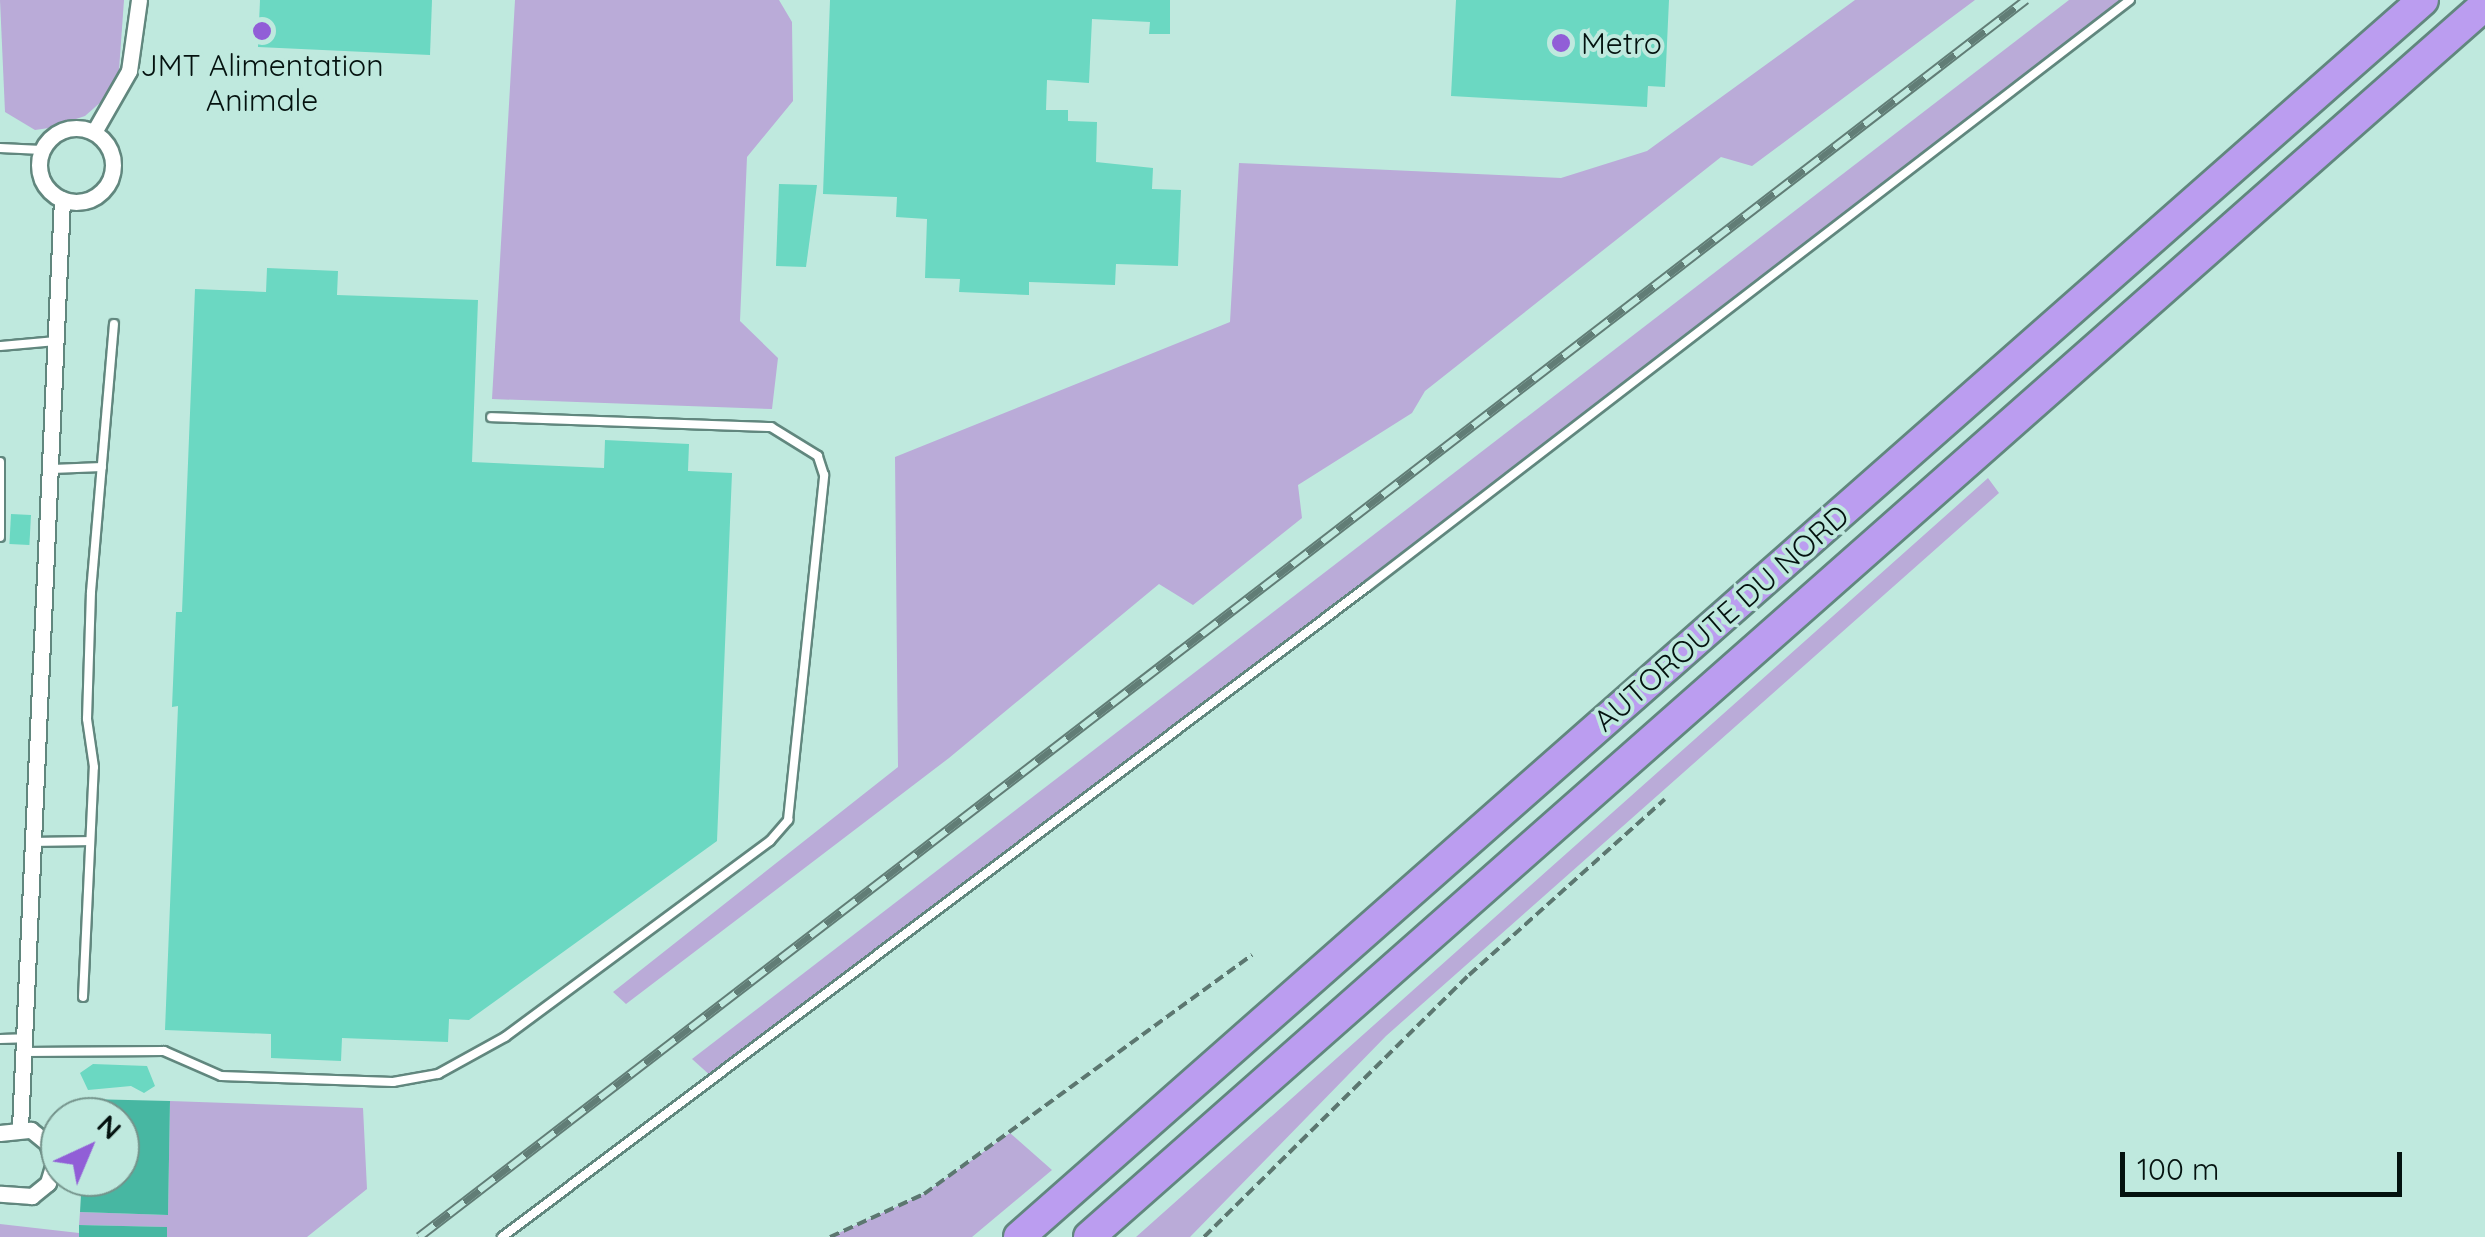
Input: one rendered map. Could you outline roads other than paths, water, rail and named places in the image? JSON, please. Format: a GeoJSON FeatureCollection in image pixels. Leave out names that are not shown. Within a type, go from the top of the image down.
{"type":"FeatureCollection","features":[{"type":"Feature","properties":{"kind":"highway","name":"AUTOROUTE DU NORD"},"geometry":{"type":"LineString","coordinates":[[1021,1233],[2422,0]]}},
{"type":"Feature","properties":{"kind":"highway","name":"AUTOROUTE DU NORD"},"geometry":{"type":"LineString","coordinates":[[1089,1237],[2485,4]]}},
{"type":"Feature","properties":{"kind":"street"},"geometry":{"type":"LineString","coordinates":[[94,132],[129,70],[138,0]]}},
{"type":"Feature","properties":{"kind":"street"},"geometry":{"type":"LineString","coordinates":[[20,1128],[62,199],[40,174],[42,150],[58,132],[94,132],[110,150],[112,176],[89,200],[62,199]]}},
{"type":"Feature","properties":{"kind":"street"},"geometry":{"type":"LineString","coordinates":[[0,1133],[20,1128],[47,1143],[52,1173],[32,1196],[0,1194]]}},
{"type":"Feature","properties":{"kind":"lane"},"geometry":{"type":"LineString","coordinates":[[502,1237],[1368,586],[2130,0]]}},
{"type":"Feature","properties":{"kind":"lane"},"geometry":{"type":"LineString","coordinates":[[0,148],[42,150]]}},
{"type":"Feature","properties":{"kind":"lane"},"geometry":{"type":"LineString","coordinates":[[83,997],[94,767],[87,719],[114,324]]}},
{"type":"Feature","properties":{"kind":"lane"},"geometry":{"type":"LineString","coordinates":[[0,346],[55,341]]}},
{"type":"Feature","properties":{"kind":"lane"},"geometry":{"type":"LineString","coordinates":[[0,1039],[24,1045],[164,1051],[221,1076],[393,1082],[438,1074],[505,1037],[770,841],[788,820],[824,475],[818,456],[772,427],[491,417]]}},
{"type":"Feature","properties":{"kind":"lane"},"geometry":{"type":"LineString","coordinates":[[0,462],[0,537]]}},
{"type":"Feature","properties":{"kind":"lane"},"geometry":{"type":"LineString","coordinates":[[52,469],[102,467]]}},
{"type":"Feature","properties":{"kind":"lane"},"geometry":{"type":"LineString","coordinates":[[34,842],[90,841]]}},
{"type":"Feature","properties":{"kind":"railway"},"geometry":{"type":"LineString","coordinates":[[419,1237],[2026,0]]}},
{"type":"Feature","properties":{"kind":"place","name":"JMT Alimentation Animale"},"geometry":{"type":"Point","coordinates":[262,31]}},
{"type":"Feature","properties":{"kind":"place","name":"Metro"},"geometry":{"type":"Point","coordinates":[1561,43]}}]}
